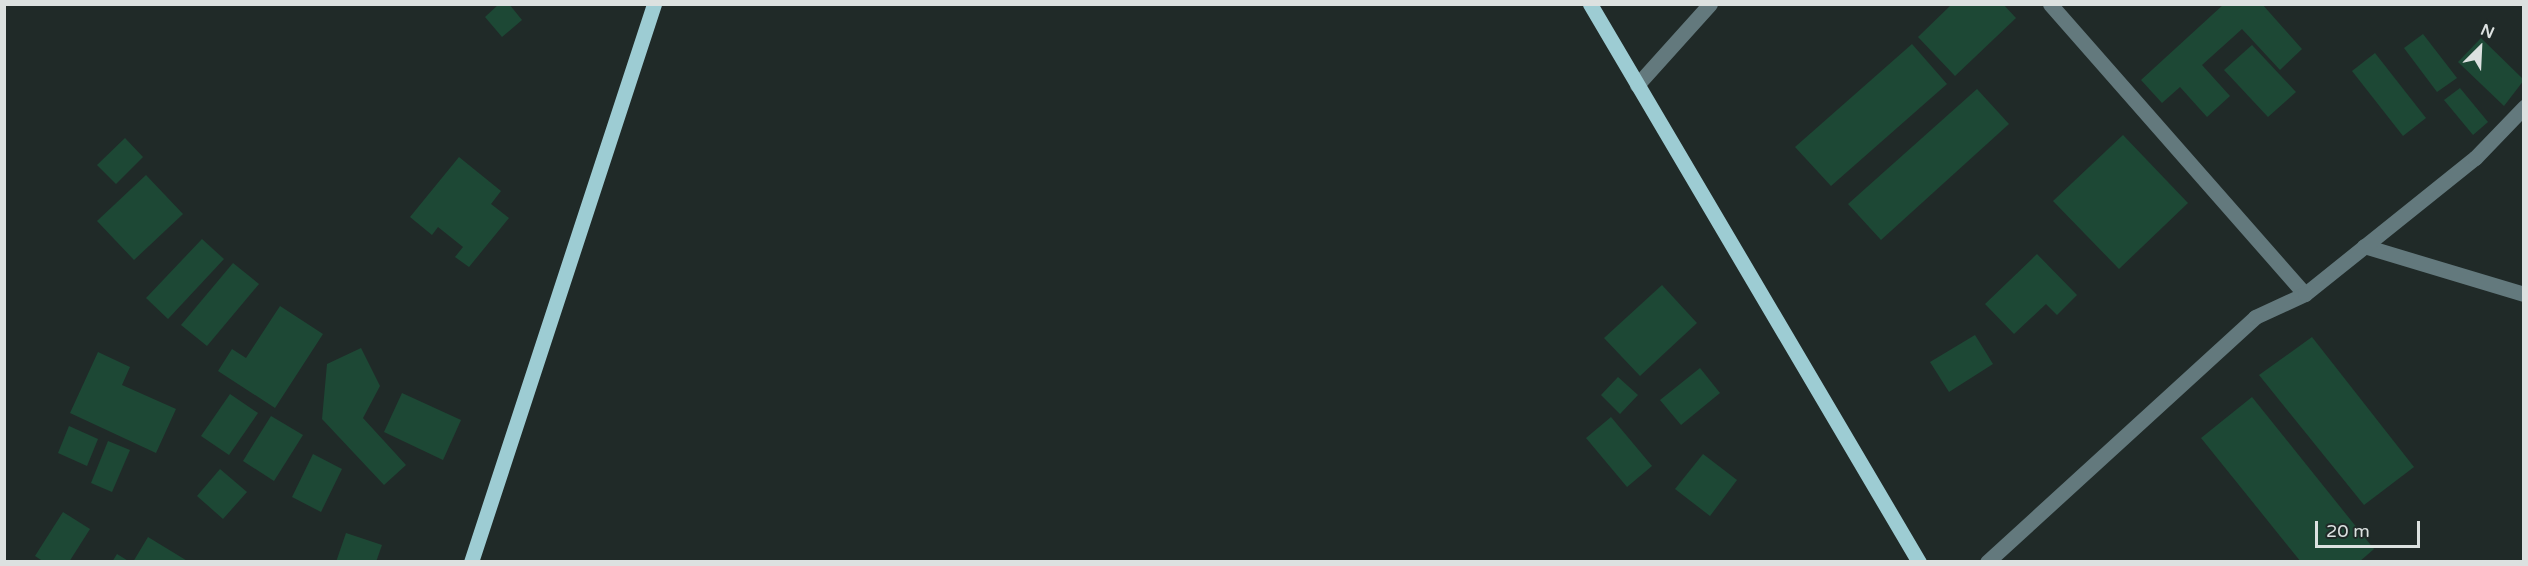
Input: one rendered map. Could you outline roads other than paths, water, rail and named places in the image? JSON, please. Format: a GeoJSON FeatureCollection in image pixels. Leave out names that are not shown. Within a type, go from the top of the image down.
{"type":"FeatureCollection","features":[{"type":"Feature","properties":{"kind":"main road"},"geometry":{"type":"LineString","coordinates":[[471,561],[654,4]]}},
{"type":"Feature","properties":{"kind":"main road"},"geometry":{"type":"LineString","coordinates":[[1590,4],[1919,561]]}},
{"type":"Feature","properties":{"kind":"street"},"geometry":{"type":"LineString","coordinates":[[1637,85],[1710,4]]}},
{"type":"Feature","properties":{"kind":"street"},"geometry":{"type":"LineString","coordinates":[[2050,4],[2305,294]]}},
{"type":"Feature","properties":{"kind":"street"},"geometry":{"type":"LineString","coordinates":[[1987,561],[2255,317],[2305,294],[2475,158],[2523,107]]}},
{"type":"Feature","properties":{"kind":"street"},"geometry":{"type":"LineString","coordinates":[[2364,246],[2523,294]]}}]}
